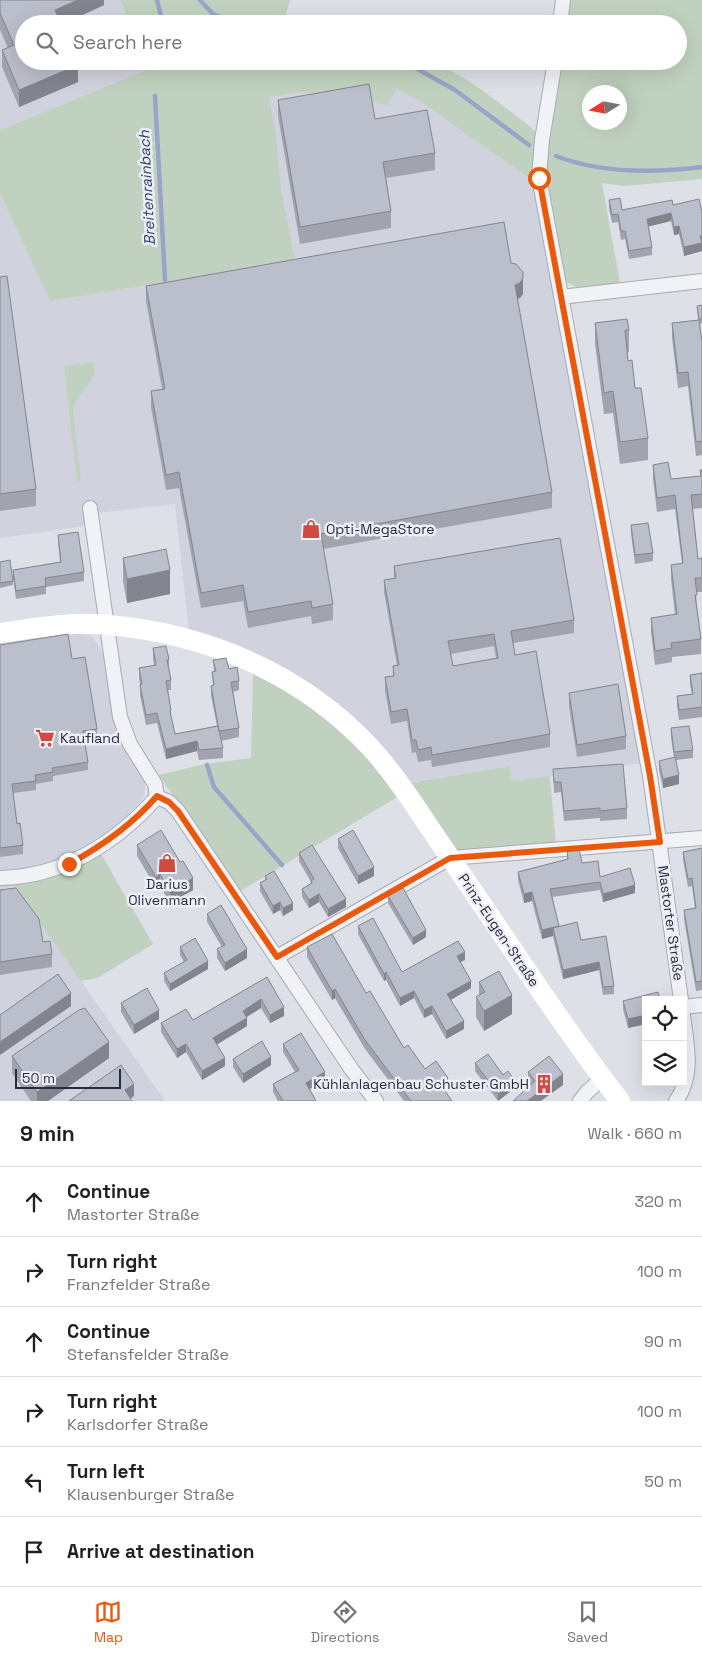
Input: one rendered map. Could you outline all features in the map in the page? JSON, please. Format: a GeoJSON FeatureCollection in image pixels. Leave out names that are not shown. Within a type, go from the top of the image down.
{"type":"FeatureCollection","features":[{"type":"Feature","properties":{"kind":"street"},"geometry":{"type":"LineString","coordinates":[[561,15],[563,0]]}},
{"type":"Feature","properties":{"kind":"street","name":"Mastorter Straße"},"geometry":{"type":"LineString","coordinates":[[554,70],[542,140],[539,178],[649,767],[680,996]]}},
{"type":"Feature","properties":{"kind":"street"},"geometry":{"type":"LineString","coordinates":[[561,298],[702,281]]}},
{"type":"Feature","properties":{"kind":"street"},"geometry":{"type":"LineString","coordinates":[[0,878],[47,871],[69,864],[98,848],[124,829],[145,811],[157,796],[155,784],[130,744],[122,724],[90,508]]}},
{"type":"Feature","properties":{"kind":"street","name":"Prinz-Eugen-Straße"},"geometry":{"type":"LineString","coordinates":[[0,633],[61,625],[107,624],[181,637],[220,648],[272,671],[316,698],[370,747],[408,795],[602,1080],[620,1101]]}},
{"type":"Feature","properties":{"kind":"street"},"geometry":{"type":"LineString","coordinates":[[157,796],[169,802],[178,811],[352,1070],[376,1101]]}},
{"type":"Feature","properties":{"kind":"street"},"geometry":{"type":"LineString","coordinates":[[277,957],[450,858],[702,838]]}},
{"type":"Feature","properties":{"kind":"street"},"geometry":{"type":"LineString","coordinates":[[687,1006],[702,1005]]}},
{"type":"Feature","properties":{"kind":"street"},"geometry":{"type":"LineString","coordinates":[[676,1101],[682,1092],[688,1070],[685,1041]]}},
{"type":"Feature","properties":{"kind":"street"},"geometry":{"type":"LineString","coordinates":[[580,1101],[602,1080]]}},
{"type":"Feature","properties":{"kind":"shaded area"},"geometry":{"type":"Polygon","coordinates":[[[0,0],[120,0],[126,15],[15,15],[15,70],[147,70],[0,130],[0,0]]]}},
{"type":"Feature","properties":{"kind":"shaded area"},"geometry":{"type":"Polygon","coordinates":[[[260,70],[275,70],[389,85],[418,100],[533,181],[643,763],[512,782],[510,766],[406,783],[375,741],[189,632],[175,504],[97,513],[92,525],[0,538],[0,194],[50,301],[294,260],[260,70]]]}},
{"type":"Feature","properties":{"kind":"shaded area"},"geometry":{"type":"Polygon","coordinates":[[[75,633],[92,636],[105,656],[113,709],[122,743],[146,782],[143,799],[118,825],[92,842],[101,854],[153,944],[97,978],[81,981],[165,1101],[0,1101],[0,639],[75,633]]]}},
{"type":"Feature","properties":{"kind":"green space"},"geometry":{"type":"Polygon","coordinates":[[[120,0],[290,0],[286,15],[126,15],[120,0]]]}},
{"type":"Feature","properties":{"kind":"green space"},"geometry":{"type":"Polygon","coordinates":[[[569,0],[702,0],[702,179],[624,186],[602,183],[620,283],[578,288],[562,279],[543,175],[558,70],[687,70],[687,15],[566,15],[569,0]]]}},
{"type":"Feature","properties":{"kind":"green space"},"geometry":{"type":"Polygon","coordinates":[[[147,70],[449,70],[474,84],[539,134],[533,181],[418,100],[396,89],[388,105],[332,94],[302,92],[269,97],[276,134],[281,188],[295,261],[50,301],[0,194],[0,130],[147,70]]]}},
{"type":"Feature","properties":{"kind":"green space"},"geometry":{"type":"Polygon","coordinates":[[[94,362],[95,374],[75,403],[73,410],[81,481],[77,482],[64,366],[94,362]]]}},
{"type":"Feature","properties":{"kind":"green space"},"geometry":{"type":"Polygon","coordinates":[[[253,668],[292,692],[348,734],[399,796],[239,892],[159,775],[204,764],[251,758],[253,668]]]}},
{"type":"Feature","properties":{"kind":"green space"},"geometry":{"type":"Polygon","coordinates":[[[510,766],[512,781],[550,776],[556,845],[466,851],[455,850],[409,783],[510,766]]]}},
{"type":"Feature","properties":{"kind":"green space"},"geometry":{"type":"Polygon","coordinates":[[[101,854],[153,944],[97,978],[81,981],[14,886],[72,872],[101,854]]]}},
{"type":"Feature","properties":{"kind":"building"},"geometry":{"type":"Polygon","coordinates":[[[0,0],[78,0],[55,10],[57,15],[15,15],[15,70],[66,70],[19,90],[2,50],[14,45],[0,13],[0,0]]]}},
{"type":"Feature","properties":{"kind":"building"},"geometry":{"type":"Polygon","coordinates":[[[369,84],[375,119],[427,110],[435,153],[383,162],[391,211],[300,227],[278,100],[369,84]]]}},
{"type":"Feature","properties":{"kind":"building"},"geometry":{"type":"Polygon","coordinates":[[[620,198],[622,210],[672,200],[673,205],[699,199],[702,212],[702,236],[700,236],[702,243],[684,247],[679,226],[674,227],[671,213],[647,219],[652,247],[629,251],[625,231],[621,231],[618,214],[612,215],[609,200],[620,198]]]}},
{"type":"Feature","properties":{"kind":"building"},"geometry":{"type":"Polygon","coordinates":[[[504,222],[511,263],[516,264],[523,272],[523,278],[520,283],[515,285],[552,492],[321,534],[333,604],[312,608],[311,601],[248,612],[243,585],[201,593],[179,472],[166,475],[151,391],[165,389],[146,286],[504,222]]]}},
{"type":"Feature","properties":{"kind":"building"},"geometry":{"type":"Polygon","coordinates":[[[7,276],[36,489],[0,494],[0,277],[7,276]]]}},
{"type":"Feature","properties":{"kind":"building"},"geometry":{"type":"Polygon","coordinates":[[[702,305],[702,319],[699,319],[697,306],[702,305]]]}},
{"type":"Feature","properties":{"kind":"building"},"geometry":{"type":"Polygon","coordinates":[[[627,319],[629,330],[625,330],[628,361],[632,360],[635,388],[641,388],[648,438],[620,442],[613,391],[604,393],[595,323],[627,319]]]}},
{"type":"Feature","properties":{"kind":"building"},"geometry":{"type":"Polygon","coordinates":[[[699,320],[702,342],[702,441],[696,442],[688,372],[678,373],[672,323],[699,320]]]}},
{"type":"Feature","properties":{"kind":"building"},"geometry":{"type":"Polygon","coordinates":[[[668,462],[671,479],[701,476],[700,470],[702,470],[702,494],[691,495],[698,559],[702,558],[702,578],[695,578],[697,595],[695,595],[701,639],[671,643],[672,648],[655,651],[651,618],[677,614],[671,565],[683,563],[675,495],[657,498],[653,465],[668,462]]]}},
{"type":"Feature","properties":{"kind":"building"},"geometry":{"type":"Polygon","coordinates":[[[648,523],[653,553],[635,555],[631,525],[648,523]]]}},
{"type":"Feature","properties":{"kind":"building"},"geometry":{"type":"Polygon","coordinates":[[[78,532],[84,572],[45,578],[46,586],[16,591],[13,570],[61,562],[58,535],[78,532]]]}},
{"type":"Feature","properties":{"kind":"building"},"geometry":{"type":"Polygon","coordinates":[[[560,538],[574,620],[511,631],[515,655],[536,651],[550,734],[432,755],[431,747],[418,750],[416,740],[412,740],[407,709],[391,712],[385,677],[394,676],[393,666],[399,665],[384,580],[396,578],[394,566],[560,538]],[[494,634],[448,641],[453,666],[498,658],[494,634]]]}},
{"type":"Feature","properties":{"kind":"building"},"geometry":{"type":"Polygon","coordinates":[[[166,549],[170,570],[127,579],[123,558],[166,549]]]}},
{"type":"Feature","properties":{"kind":"building"},"geometry":{"type":"Polygon","coordinates":[[[10,560],[13,581],[0,583],[0,562],[10,560]]]}},
{"type":"Feature","properties":{"kind":"building","name":"Kaufland"},"geometry":{"type":"Polygon","coordinates":[[[68,634],[72,659],[85,657],[97,729],[83,731],[88,762],[52,768],[53,772],[35,775],[36,781],[12,784],[17,824],[20,823],[23,845],[0,848],[0,645],[68,634]]]}},
{"type":"Feature","properties":{"kind":"building"},"geometry":{"type":"Polygon","coordinates":[[[166,646],[171,680],[166,681],[175,734],[218,726],[223,748],[199,750],[197,741],[166,749],[157,713],[146,715],[140,685],[142,684],[139,668],[156,665],[153,648],[166,646]]]}},
{"type":"Feature","properties":{"kind":"building"},"geometry":{"type":"Polygon","coordinates":[[[226,658],[229,669],[237,667],[239,681],[231,682],[239,728],[219,731],[211,686],[214,685],[212,672],[216,671],[213,660],[226,658]]]}},
{"type":"Feature","properties":{"kind":"building"},"geometry":{"type":"Polygon","coordinates":[[[702,673],[702,707],[679,710],[677,696],[693,694],[690,675],[702,673]]]}},
{"type":"Feature","properties":{"kind":"building"},"geometry":{"type":"Polygon","coordinates":[[[618,684],[626,736],[577,745],[569,693],[618,684]]]}},
{"type":"Feature","properties":{"kind":"building"},"geometry":{"type":"Polygon","coordinates":[[[689,726],[693,750],[674,752],[671,728],[689,726]]]}},
{"type":"Feature","properties":{"kind":"building"},"geometry":{"type":"Polygon","coordinates":[[[675,757],[679,775],[663,779],[659,761],[675,757]]]}},
{"type":"Feature","properties":{"kind":"building"},"geometry":{"type":"Polygon","coordinates":[[[623,764],[627,808],[600,811],[600,808],[564,811],[561,782],[554,782],[553,769],[623,764]]]}},
{"type":"Feature","properties":{"kind":"building"},"geometry":{"type":"Polygon","coordinates":[[[161,830],[180,862],[183,861],[193,878],[170,892],[160,874],[156,877],[137,845],[161,830]]]}},
{"type":"Feature","properties":{"kind":"building"},"geometry":{"type":"Polygon","coordinates":[[[353,830],[374,867],[358,876],[338,839],[353,830]]]}},
{"type":"Feature","properties":{"kind":"building"},"geometry":{"type":"Polygon","coordinates":[[[312,845],[346,899],[328,909],[319,894],[309,900],[302,889],[312,883],[311,881],[314,879],[299,853],[312,845]]]}},
{"type":"Feature","properties":{"kind":"building"},"geometry":{"type":"Polygon","coordinates":[[[702,848],[702,981],[696,982],[684,910],[696,908],[692,878],[688,879],[683,852],[702,848]]]}},
{"type":"Feature","properties":{"kind":"building"},"geometry":{"type":"Polygon","coordinates":[[[579,849],[582,863],[598,861],[600,877],[630,868],[635,885],[603,894],[600,882],[550,889],[559,926],[542,930],[532,892],[524,894],[518,872],[568,859],[567,851],[579,849]]]}},
{"type":"Feature","properties":{"kind":"building"},"geometry":{"type":"Polygon","coordinates":[[[274,871],[293,903],[283,908],[280,902],[273,906],[260,883],[267,879],[265,876],[274,871]]]}},
{"type":"Feature","properties":{"kind":"building"},"geometry":{"type":"Polygon","coordinates":[[[16,888],[39,919],[43,942],[50,941],[52,954],[0,962],[0,890],[16,888]]]}},
{"type":"Feature","properties":{"kind":"building"},"geometry":{"type":"Polygon","coordinates":[[[403,888],[426,930],[413,938],[388,896],[403,888]]]}},
{"type":"Feature","properties":{"kind":"building"},"geometry":{"type":"Polygon","coordinates":[[[221,905],[247,949],[225,963],[217,949],[225,945],[207,914],[221,905]]]}},
{"type":"Feature","properties":{"kind":"building"},"geometry":{"type":"Polygon","coordinates":[[[373,918],[402,972],[458,941],[465,952],[457,956],[471,981],[447,994],[464,1021],[446,1031],[432,1006],[424,1010],[414,991],[400,998],[386,972],[384,974],[358,926],[373,918]]]}},
{"type":"Feature","properties":{"kind":"building"},"geometry":{"type":"Polygon","coordinates":[[[577,922],[581,940],[606,936],[614,986],[603,987],[599,962],[563,970],[553,928],[577,922]]]}},
{"type":"Feature","properties":{"kind":"building"},"geometry":{"type":"Polygon","coordinates":[[[332,934],[366,993],[370,991],[404,1048],[408,1045],[425,1069],[436,1061],[448,1078],[440,1084],[452,1101],[411,1101],[365,1040],[335,989],[332,991],[307,947],[332,934]]]}},
{"type":"Feature","properties":{"kind":"building"},"geometry":{"type":"Polygon","coordinates":[[[195,938],[208,961],[170,984],[164,973],[187,960],[180,947],[195,938]]]}},
{"type":"Feature","properties":{"kind":"building"},"geometry":{"type":"Polygon","coordinates":[[[499,971],[512,995],[484,1011],[476,997],[485,992],[479,982],[499,971]]]}},
{"type":"Feature","properties":{"kind":"building"},"geometry":{"type":"Polygon","coordinates":[[[58,974],[71,993],[0,1042],[0,1015],[58,974]]]}},
{"type":"Feature","properties":{"kind":"building"},"geometry":{"type":"Polygon","coordinates":[[[267,977],[284,1007],[270,1015],[261,999],[243,1011],[247,1018],[213,1038],[225,1058],[202,1071],[186,1044],[177,1049],[161,1023],[186,1009],[193,1020],[267,977]]]}},
{"type":"Feature","properties":{"kind":"building"},"geometry":{"type":"Polygon","coordinates":[[[147,988],[159,1010],[134,1025],[121,1003],[147,988]]]}},
{"type":"Feature","properties":{"kind":"building"},"geometry":{"type":"Polygon","coordinates":[[[658,992],[659,996],[642,996],[658,992]]]}},
{"type":"Feature","properties":{"kind":"building"},"geometry":{"type":"Polygon","coordinates":[[[642,996],[642,1016],[628,1019],[623,1001],[642,996]]]}},
{"type":"Feature","properties":{"kind":"building"},"geometry":{"type":"Polygon","coordinates":[[[85,1008],[109,1042],[37,1092],[12,1056],[79,1010],[85,1008]]]}},
{"type":"Feature","properties":{"kind":"building"},"geometry":{"type":"Polygon","coordinates":[[[301,1033],[325,1072],[306,1083],[316,1101],[283,1101],[273,1084],[299,1070],[283,1044],[301,1033]]]}},
{"type":"Feature","properties":{"kind":"building"},"geometry":{"type":"Polygon","coordinates":[[[262,1041],[271,1057],[243,1074],[233,1059],[262,1041]]]}},
{"type":"Feature","properties":{"kind":"building"},"geometry":{"type":"Polygon","coordinates":[[[488,1054],[503,1075],[508,1071],[515,1081],[498,1094],[475,1063],[488,1054]]]}},
{"type":"Feature","properties":{"kind":"building"},"geometry":{"type":"Polygon","coordinates":[[[549,1056],[563,1074],[527,1101],[513,1101],[535,1081],[528,1072],[549,1056]]]}},
{"type":"Feature","properties":{"kind":"building"},"geometry":{"type":"Polygon","coordinates":[[[121,1065],[134,1084],[125,1090],[132,1101],[69,1101],[121,1065]]]}},
{"type":"Feature","properties":{"kind":"waterway","name":"Breitenrainbach"},"geometry":{"type":"LineString","coordinates":[[157,0],[161,15]]}},
{"type":"Feature","properties":{"kind":"waterway","name":"Breitenrainbach"},"geometry":{"type":"LineString","coordinates":[[200,0],[215,15]]}},
{"type":"Feature","properties":{"kind":"waterway","name":"Breitenrainbach"},"geometry":{"type":"LineString","coordinates":[[419,70],[455,90],[529,145]]}},
{"type":"Feature","properties":{"kind":"waterway","name":"Breitenrainbach"},"geometry":{"type":"LineString","coordinates":[[155,96],[165,280]]}},
{"type":"Feature","properties":{"kind":"waterway","name":"Breitenrainbach"},"geometry":{"type":"LineString","coordinates":[[556,156],[574,162],[610,169],[647,171],[702,167]]}},
{"type":"Feature","properties":{"kind":"waterway","name":"Breitenrainbach"},"geometry":{"type":"LineString","coordinates":[[207,765],[214,787],[282,865]]}},
{"type":"Feature","properties":{"kind":"place","name":"Opti-MegaStore"},"geometry":{"type":"Point","coordinates":[311,529]}},
{"type":"Feature","properties":{"kind":"place","name":"Kaufland"},"geometry":{"type":"Point","coordinates":[45,738]}},
{"type":"Feature","properties":{"kind":"place","name":"Darius Olivenmann"},"geometry":{"type":"Point","coordinates":[167,863]}},
{"type":"Feature","properties":{"kind":"place","name":"Kühlanlagenbau Schuster GmbH"},"geometry":{"type":"Point","coordinates":[544,1084]}},
{"type":"Feature","properties":{"kind":"route"},"geometry":{"type":"LineString","coordinates":[[69,864],[98,848],[124,829],[145,811],[157,796],[169,802],[178,811],[277,957],[450,858],[660,842],[650,776],[539,178]]}}]}
